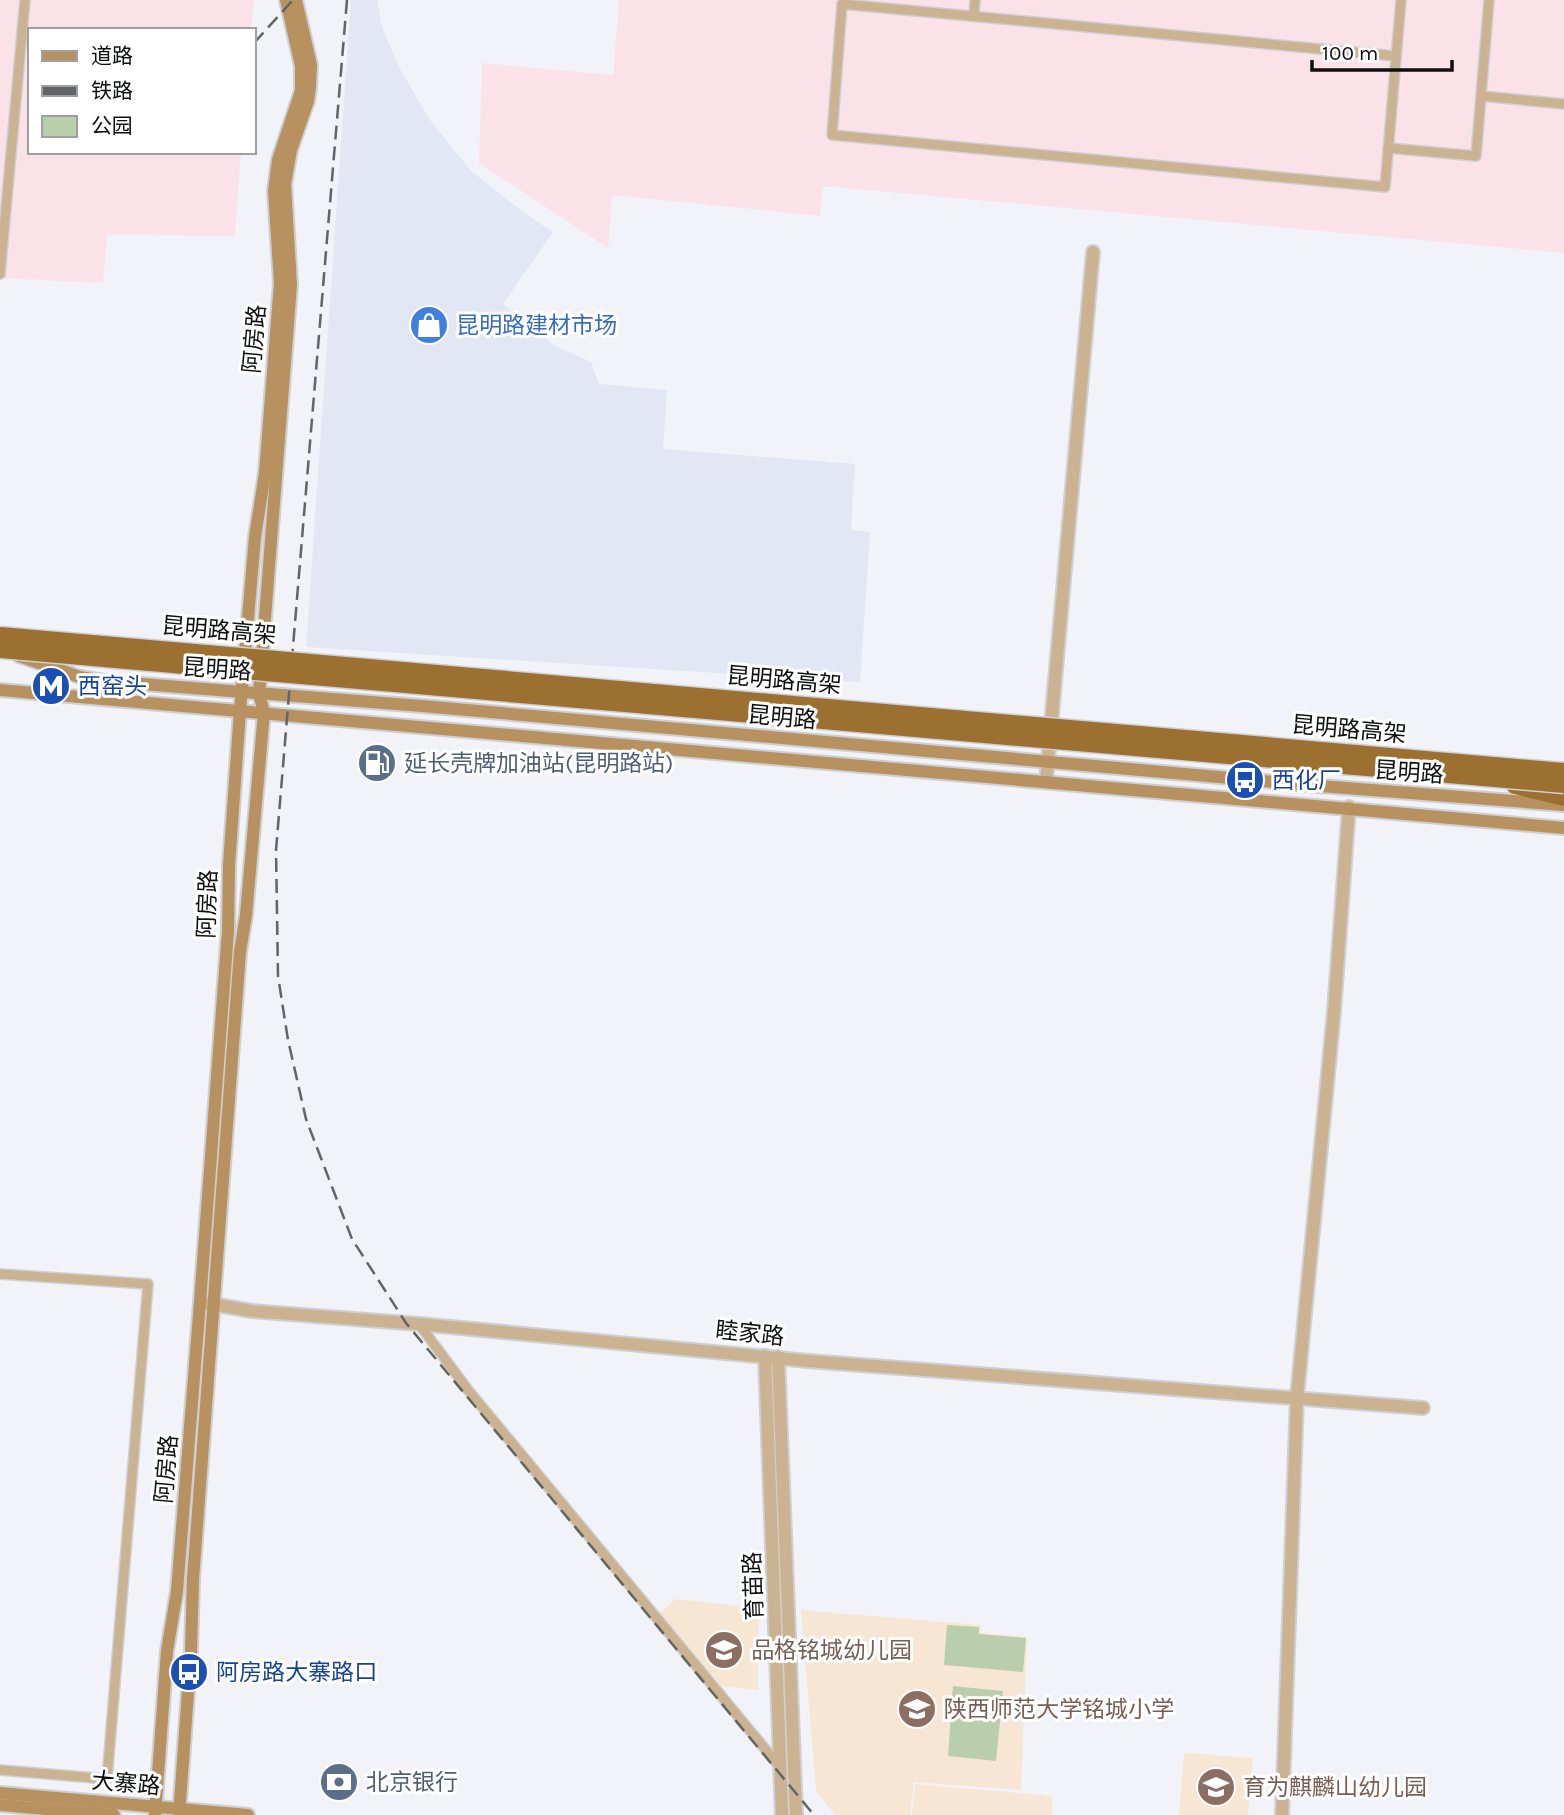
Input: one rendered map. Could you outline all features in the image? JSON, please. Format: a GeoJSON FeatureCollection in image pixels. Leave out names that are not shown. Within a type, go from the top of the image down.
{"type":"FeatureCollection","features":[{"type":"Feature","properties":{"kind":"highway","name":"昆明路高架"},"geometry":{"type":"LineString","coordinates":[[0,635],[1564,771]]}},
{"type":"Feature","properties":{"kind":"highway","name":"昆明路高架"},"geometry":{"type":"LineString","coordinates":[[3,651],[1564,786]]}},
{"type":"Feature","properties":{"kind":"highway"},"geometry":{"type":"LineString","coordinates":[[1485,779],[1564,797]]}},
{"type":"Feature","properties":{"kind":"main road","name":"阿房路"},"geometry":{"type":"LineString","coordinates":[[155,1811],[167,1651],[177,1591],[200,1302],[228,931],[229,865],[240,711],[255,537],[265,473],[280,283],[274,191],[278,160],[301,91],[300,66],[286,0]]}},
{"type":"Feature","properties":{"kind":"main road","name":"阿房路"},"geometry":{"type":"LineString","coordinates":[[179,1812],[193,1579],[240,952],[246,915],[264,712],[259,694],[291,285],[285,184],[291,150],[308,101],[310,87],[311,65],[296,0]]}},
{"type":"Feature","properties":{"kind":"main road","name":"昆明路"},"geometry":{"type":"LineString","coordinates":[[3,651],[80,677],[242,693],[1564,805]]}},
{"type":"Feature","properties":{"kind":"main road","name":"昆明路"},"geometry":{"type":"LineString","coordinates":[[0,690],[1564,828]]}},
{"type":"Feature","properties":{"kind":"main road"},"geometry":{"type":"LineString","coordinates":[[234,796],[256,798]]}},
{"type":"Feature","properties":{"kind":"main road"},"geometry":{"type":"LineString","coordinates":[[163,1709],[187,1711]]}},
{"type":"Feature","properties":{"kind":"main road","name":"大寨路"},"geometry":{"type":"LineString","coordinates":[[0,1793],[155,1811],[248,1815]]}},
{"type":"Feature","properties":{"kind":"main road","name":"大寨路"},"geometry":{"type":"LineString","coordinates":[[0,1805],[114,1815]]}},
{"type":"Feature","properties":{"kind":"street"},"geometry":{"type":"LineString","coordinates":[[0,274],[25,0]]}},
{"type":"Feature","properties":{"kind":"street"},"geometry":{"type":"LineString","coordinates":[[974,16],[975,0]]}},
{"type":"Feature","properties":{"kind":"street"},"geometry":{"type":"LineString","coordinates":[[1396,56],[842,4],[832,135],[1385,187],[1401,0]]}},
{"type":"Feature","properties":{"kind":"street"},"geometry":{"type":"LineString","coordinates":[[1388,148],[1476,156],[1489,0]]}},
{"type":"Feature","properties":{"kind":"street"},"geometry":{"type":"LineString","coordinates":[[1481,96],[1564,104]]}},
{"type":"Feature","properties":{"kind":"street"},"geometry":{"type":"LineString","coordinates":[[1046,782],[1093,252]]}},
{"type":"Feature","properties":{"kind":"street"},"geometry":{"type":"LineString","coordinates":[[1282,1815],[1297,1397],[1334,1011],[1349,808]]}},
{"type":"Feature","properties":{"kind":"street"},"geometry":{"type":"LineString","coordinates":[[0,1274],[148,1284],[107,1779],[0,1770]]}},
{"type":"Feature","properties":{"kind":"street","name":"睦家路"},"geometry":{"type":"LineString","coordinates":[[200,1302],[252,1311],[821,1362],[1423,1408]]}},
{"type":"Feature","properties":{"kind":"street"},"geometry":{"type":"LineString","coordinates":[[419,1324],[468,1390],[780,1767]]}},
{"type":"Feature","properties":{"kind":"street","name":"育苗路"},"geometry":{"type":"LineString","coordinates":[[772,1356],[782,1815]]}},
{"type":"Feature","properties":{"kind":"street","name":"育苗路"},"geometry":{"type":"LineString","coordinates":[[772,1356],[796,1815]]}},
{"type":"Feature","properties":{"kind":"shaded area"},"geometry":{"type":"Polygon","coordinates":[[[0,0],[254,0],[251,28],[28,28],[28,154],[241,154],[235,236],[107,235],[103,283],[0,278],[0,0]]]}},
{"type":"Feature","properties":{"kind":"shaded area","name":"昆明路建材市场"},"geometry":{"type":"Polygon","coordinates":[[[351,0],[377,0],[382,27],[400,69],[430,120],[471,171],[553,232],[503,304],[555,346],[591,362],[599,384],[667,390],[663,449],[855,464],[851,530],[870,532],[860,682],[306,647],[351,0]]]}},
{"type":"Feature","properties":{"kind":"shaded area"},"geometry":{"type":"Polygon","coordinates":[[[619,0],[1564,0],[1564,253],[823,186],[820,216],[612,195],[608,248],[479,163],[482,63],[613,75],[619,0]]]}},
{"type":"Feature","properties":{"kind":"shaded area","name":"品格铭城幼儿园"},"geometry":{"type":"Polygon","coordinates":[[[676,1599],[759,1608],[758,1690],[722,1686],[658,1614],[676,1599]]]}},
{"type":"Feature","properties":{"kind":"shaded area","name":"陕西师范大学铭城小学"},"geometry":{"type":"Polygon","coordinates":[[[801,1610],[981,1625],[981,1633],[1027,1637],[1021,1790],[914,1782],[910,1815],[835,1815],[816,1790],[801,1610]]]}},
{"type":"Feature","properties":{"kind":"shaded area","name":"育为麒麟山幼儿园"},"geometry":{"type":"Polygon","coordinates":[[[1184,1753],[1253,1758],[1248,1815],[1179,1815],[1184,1753]]]}},
{"type":"Feature","properties":{"kind":"shaded area"},"geometry":{"type":"Polygon","coordinates":[[[915,1784],[1052,1796],[1052,1815],[912,1815],[915,1784]]]}},
{"type":"Feature","properties":{"kind":"green space"},"geometry":{"type":"Polygon","coordinates":[[[947,1625],[979,1627],[979,1634],[1026,1638],[1023,1672],[944,1665],[947,1625]]]}},
{"type":"Feature","properties":{"kind":"green space"},"geometry":{"type":"Polygon","coordinates":[[[953,1686],[1003,1691],[996,1761],[948,1756],[953,1686]]]}},
{"type":"Feature","properties":{"kind":"railway"},"geometry":{"type":"LineString","coordinates":[[256,41],[293,0]]}},
{"type":"Feature","properties":{"kind":"railway"},"geometry":{"type":"LineString","coordinates":[[347,0],[276,850],[278,976],[288,1040],[306,1119],[352,1239],[406,1323],[814,1815]]}},
{"type":"Feature","properties":{"kind":"place","name":"昆明路建材市场"},"geometry":{"type":"Point","coordinates":[429,325]}},
{"type":"Feature","properties":{"kind":"place","name":"西窑头"},"geometry":{"type":"Point","coordinates":[51,686]}},
{"type":"Feature","properties":{"kind":"place","name":"延长壳牌加油站(昆明路站)"},"geometry":{"type":"Point","coordinates":[377,763]}},
{"type":"Feature","properties":{"kind":"place","name":"西化厂"},"geometry":{"type":"Point","coordinates":[1245,780]}},
{"type":"Feature","properties":{"kind":"place","name":"品格铭城幼儿园"},"geometry":{"type":"Point","coordinates":[724,1650]}},
{"type":"Feature","properties":{"kind":"place","name":"阿房路大寨路口"},"geometry":{"type":"Point","coordinates":[189,1672]}},
{"type":"Feature","properties":{"kind":"place","name":"陕西师范大学铭城小学"},"geometry":{"type":"Point","coordinates":[917,1709]}},
{"type":"Feature","properties":{"kind":"place","name":"北京银行"},"geometry":{"type":"Point","coordinates":[339,1782]}},
{"type":"Feature","properties":{"kind":"place","name":"育为麒麟山幼儿园"},"geometry":{"type":"Point","coordinates":[1216,1787]}}]}
